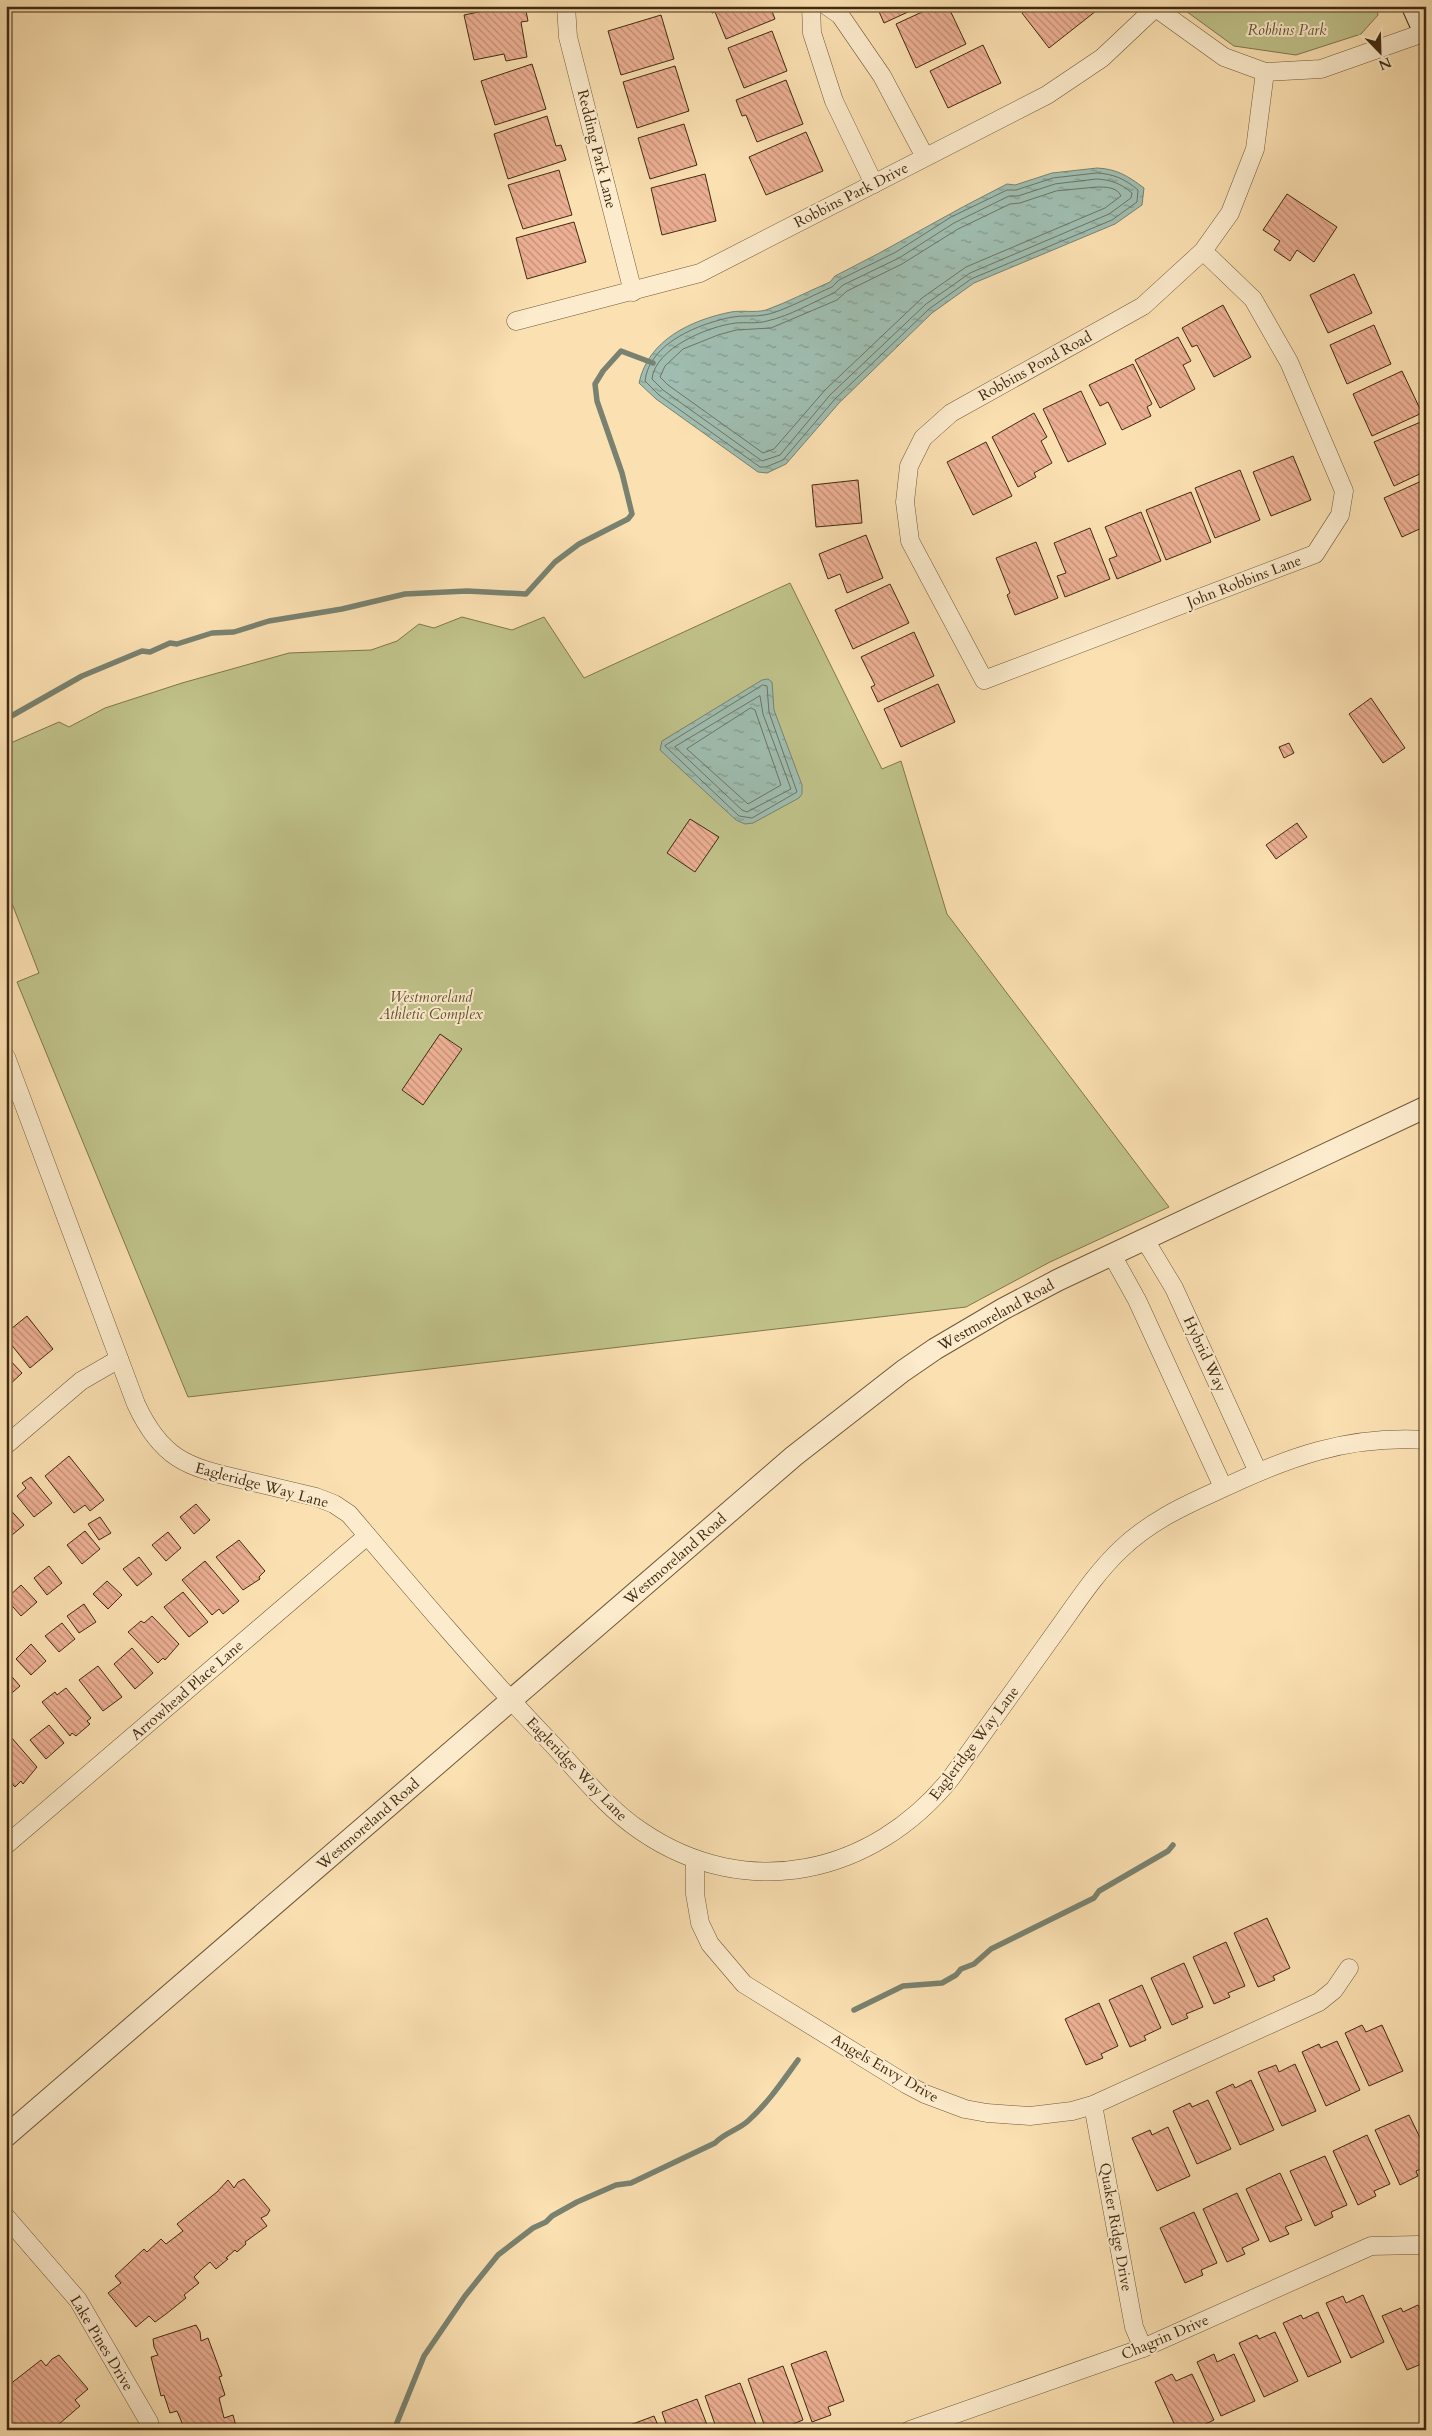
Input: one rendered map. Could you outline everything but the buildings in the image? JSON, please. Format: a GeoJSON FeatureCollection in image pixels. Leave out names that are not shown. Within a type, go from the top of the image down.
{"type":"FeatureCollection","features":[{"type":"Feature","properties":{"kind":"main road"},"geometry":{"type":"LineString","coordinates":[[1414,6],[1426,32]]}},
{"type":"Feature","properties":{"kind":"street","name":"Redding Park Lane"},"geometry":{"type":"LineString","coordinates":[[566,6],[568,37],[633,292]]}},
{"type":"Feature","properties":{"kind":"street"},"geometry":{"type":"LineString","coordinates":[[812,6],[812,32],[834,101],[874,184]]}},
{"type":"Feature","properties":{"kind":"street"},"geometry":{"type":"LineString","coordinates":[[827,6],[840,15],[882,76],[925,157]]}},
{"type":"Feature","properties":{"kind":"street","name":"Robbins Park Drive"},"geometry":{"type":"LineString","coordinates":[[516,321],[633,292],[700,272],[1055,90],[1102,58],[1154,7]]}},
{"type":"Feature","properties":{"kind":"street"},"geometry":{"type":"LineString","coordinates":[[1154,7],[1224,57],[1265,72],[1321,69],[1426,32]]}},
{"type":"Feature","properties":{"kind":"street","name":"Robbins Pond Road"},"geometry":{"type":"LineString","coordinates":[[984,680],[910,541],[905,502],[909,466],[923,438],[951,413],[1143,306],[1203,251],[1230,213],[1255,149],[1265,72]]}},
{"type":"Feature","properties":{"kind":"street","name":"John Robbins Lane"},"geometry":{"type":"LineString","coordinates":[[984,680],[1315,554],[1340,515],[1344,491],[1289,362],[1253,298],[1203,251]]}},
{"type":"Feature","properties":{"kind":"street","name":"Eagleridge Way Lane"},"geometry":{"type":"LineString","coordinates":[[6,1057],[145,1424],[173,1455],[203,1471],[316,1497],[334,1504],[349,1514],[511,1701],[624,1818],[658,1842],[695,1859],[717,1865],[753,1871],[804,1868],[847,1858],[887,1838],[905,1826],[937,1796],[951,1778],[1090,1584],[1114,1556],[1159,1519],[1288,1459],[1336,1445],[1386,1439],[1426,1440]]}},
{"type":"Feature","properties":{"kind":"street","name":"Westmoreland Road"},"geometry":{"type":"LineString","coordinates":[[6,2136],[774,1473],[869,1396],[935,1349],[1031,1294],[1426,1107]]}},
{"type":"Feature","properties":{"kind":"street","name":"Hybrid Way"},"geometry":{"type":"LineString","coordinates":[[1144,1240],[1174,1288],[1258,1472]]}},
{"type":"Feature","properties":{"kind":"street"},"geometry":{"type":"LineString","coordinates":[[1112,1255],[1137,1300],[1223,1488]]}},
{"type":"Feature","properties":{"kind":"street"},"geometry":{"type":"LineString","coordinates":[[6,1445],[81,1381],[119,1359]]}},
{"type":"Feature","properties":{"kind":"street","name":"Arrowhead Place Lane"},"geometry":{"type":"LineString","coordinates":[[6,1845],[368,1536]]}},
{"type":"Feature","properties":{"kind":"street","name":"Angels Envy Drive"},"geometry":{"type":"LineString","coordinates":[[695,1859],[695,1894],[705,1934],[732,1972],[758,1994],[906,2084],[945,2102],[987,2114],[1030,2116],[1072,2111],[1093,2105],[1319,2002],[1334,1990],[1349,1968]]}},
{"type":"Feature","properties":{"kind":"street","name":"Quaker Ridge Drive"},"geometry":{"type":"LineString","coordinates":[[1093,2105],[1134,2327],[1143,2348]]}},
{"type":"Feature","properties":{"kind":"street","name":"Lake Pines Drive"},"geometry":{"type":"LineString","coordinates":[[6,2216],[78,2300],[149,2422],[149,2430]]}},
{"type":"Feature","properties":{"kind":"street","name":"Chagrin Drive"},"geometry":{"type":"LineString","coordinates":[[910,2430],[1143,2348],[1371,2246],[1418,2245]]}},
{"type":"Feature","properties":{"kind":"green space","name":"Robbins Park"},"geometry":{"type":"Polygon","coordinates":[[[1179,6],[1376,6],[1378,15],[1361,34],[1296,55],[1234,46],[1179,6]]]}},
{"type":"Feature","properties":{"kind":"green space","name":"Westmoreland Athletic Complex"},"geometry":{"type":"Polygon","coordinates":[[[790,583],[882,769],[901,761],[947,914],[1169,1207],[1050,1262],[966,1307],[188,1397],[17,982],[39,973],[6,888],[6,745],[59,722],[69,727],[105,708],[182,683],[289,653],[371,650],[397,641],[419,624],[434,628],[462,617],[512,630],[544,617],[584,678],[790,583]]]}},
{"type":"Feature","properties":{"kind":"water"},"geometry":{"type":"Polygon","coordinates":[[[1097,168],[1122,174],[1144,188],[1142,205],[1115,224],[974,283],[932,313],[839,403],[786,464],[767,473],[758,472],[656,399],[639,383],[644,368],[662,344],[673,334],[701,320],[731,312],[766,310],[790,300],[830,282],[835,276],[1007,184],[1015,185],[1052,173],[1097,168]]]}},
{"type":"Feature","properties":{"kind":"water"},"geometry":{"type":"Polygon","coordinates":[[[768,679],[772,682],[774,710],[802,785],[802,794],[799,798],[753,823],[745,824],[736,820],[660,750],[662,741],[762,680],[768,679]]]}},
{"type":"Feature","properties":{"kind":"waterway"},"geometry":{"type":"LineString","coordinates":[[6,719],[82,676],[142,651],[150,652],[170,643],[177,644],[212,633],[234,632],[269,621],[342,609],[405,594],[467,591],[526,594],[555,562],[579,544],[628,519],[632,514],[622,473],[597,401],[595,384],[603,371],[621,351],[653,363]]}},
{"type":"Feature","properties":{"kind":"waterway"},"geometry":{"type":"LineString","coordinates":[[854,2010],[903,1986],[942,1983],[956,1975],[961,1969],[974,1964],[991,1949],[1094,1898],[1099,1891],[1168,1851],[1173,1845]]}},
{"type":"Feature","properties":{"kind":"waterway"},"geometry":{"type":"LineString","coordinates":[[394,2430],[424,2356],[465,2296],[498,2255],[533,2228],[577,2202],[616,2185],[631,2183],[715,2143],[744,2124],[755,2114],[798,2060]]}}]}
